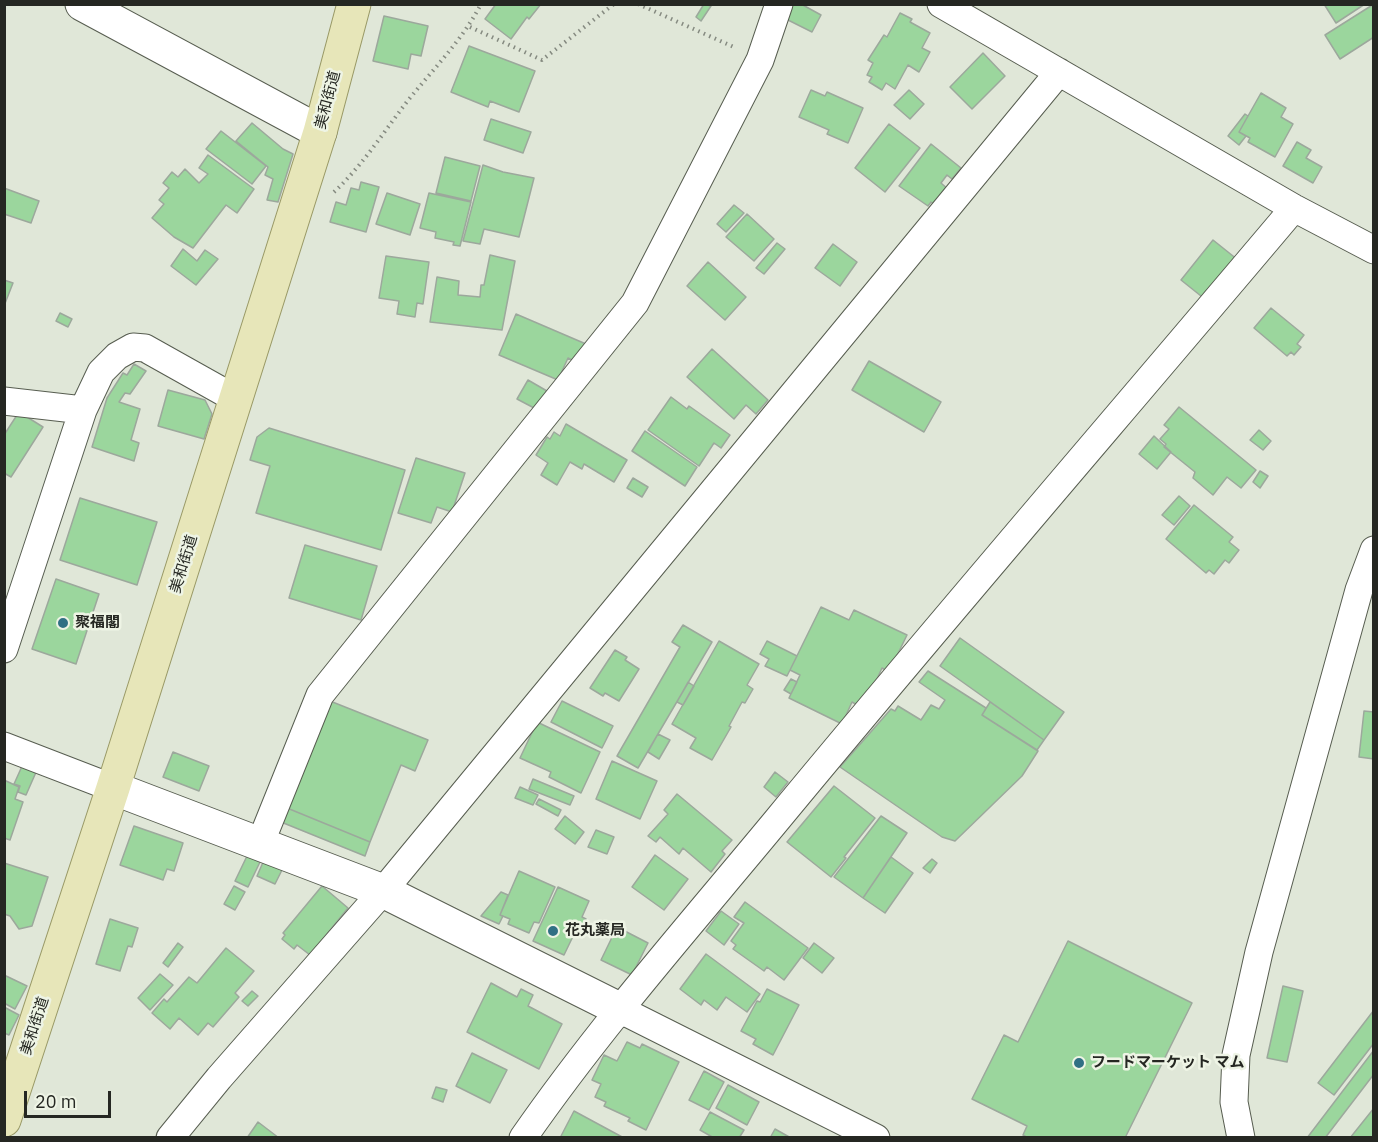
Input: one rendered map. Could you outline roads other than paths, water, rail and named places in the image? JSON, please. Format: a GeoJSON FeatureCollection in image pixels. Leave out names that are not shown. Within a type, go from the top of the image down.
{"type":"FeatureCollection","features":[{"type":"Feature","properties":{"kind":"main road","name":"美和街道"},"geometry":{"type":"LineString","coordinates":[[4,1120],[113,788],[320,132],[354,4]]}},
{"type":"Feature","properties":{"kind":"street"},"geometry":{"type":"LineString","coordinates":[[82,4],[320,132]]}},
{"type":"Feature","properties":{"kind":"street"},"geometry":{"type":"LineString","coordinates":[[260,844],[320,695],[634,303],[760,60],[779,4]]}},
{"type":"Feature","properties":{"kind":"street"},"geometry":{"type":"LineString","coordinates":[[940,4],[1294,208],[1374,250]]}},
{"type":"Feature","properties":{"kind":"street"},"geometry":{"type":"LineString","coordinates":[[170,1137],[383,891],[1059,72]]}},
{"type":"Feature","properties":{"kind":"street"},"geometry":{"type":"LineString","coordinates":[[523,1137],[540,1112],[621,1010],[833,753],[1294,208]]}},
{"type":"Feature","properties":{"kind":"street"},"geometry":{"type":"LineString","coordinates":[[4,649],[83,410],[101,372],[117,356],[133,347],[145,348],[236,399]]}},
{"type":"Feature","properties":{"kind":"street"},"geometry":{"type":"LineString","coordinates":[[4,401],[83,410]]}},
{"type":"Feature","properties":{"kind":"street"},"geometry":{"type":"LineString","coordinates":[[1241,1137],[1234,1102],[1236,1055],[1259,952],[1359,590],[1374,550]]}},
{"type":"Feature","properties":{"kind":"street"},"geometry":{"type":"LineString","coordinates":[[4,746],[383,891],[876,1137]]}},
{"type":"Feature","properties":{"kind":"place","name":"聚福閣"},"geometry":{"type":"Point","coordinates":[63,623]}},
{"type":"Feature","properties":{"kind":"place","name":"花丸薬局"},"geometry":{"type":"Point","coordinates":[553,931]}},
{"type":"Feature","properties":{"kind":"place","name":"フードマーケット マム"},"geometry":{"type":"Point","coordinates":[1079,1063]}}]}
